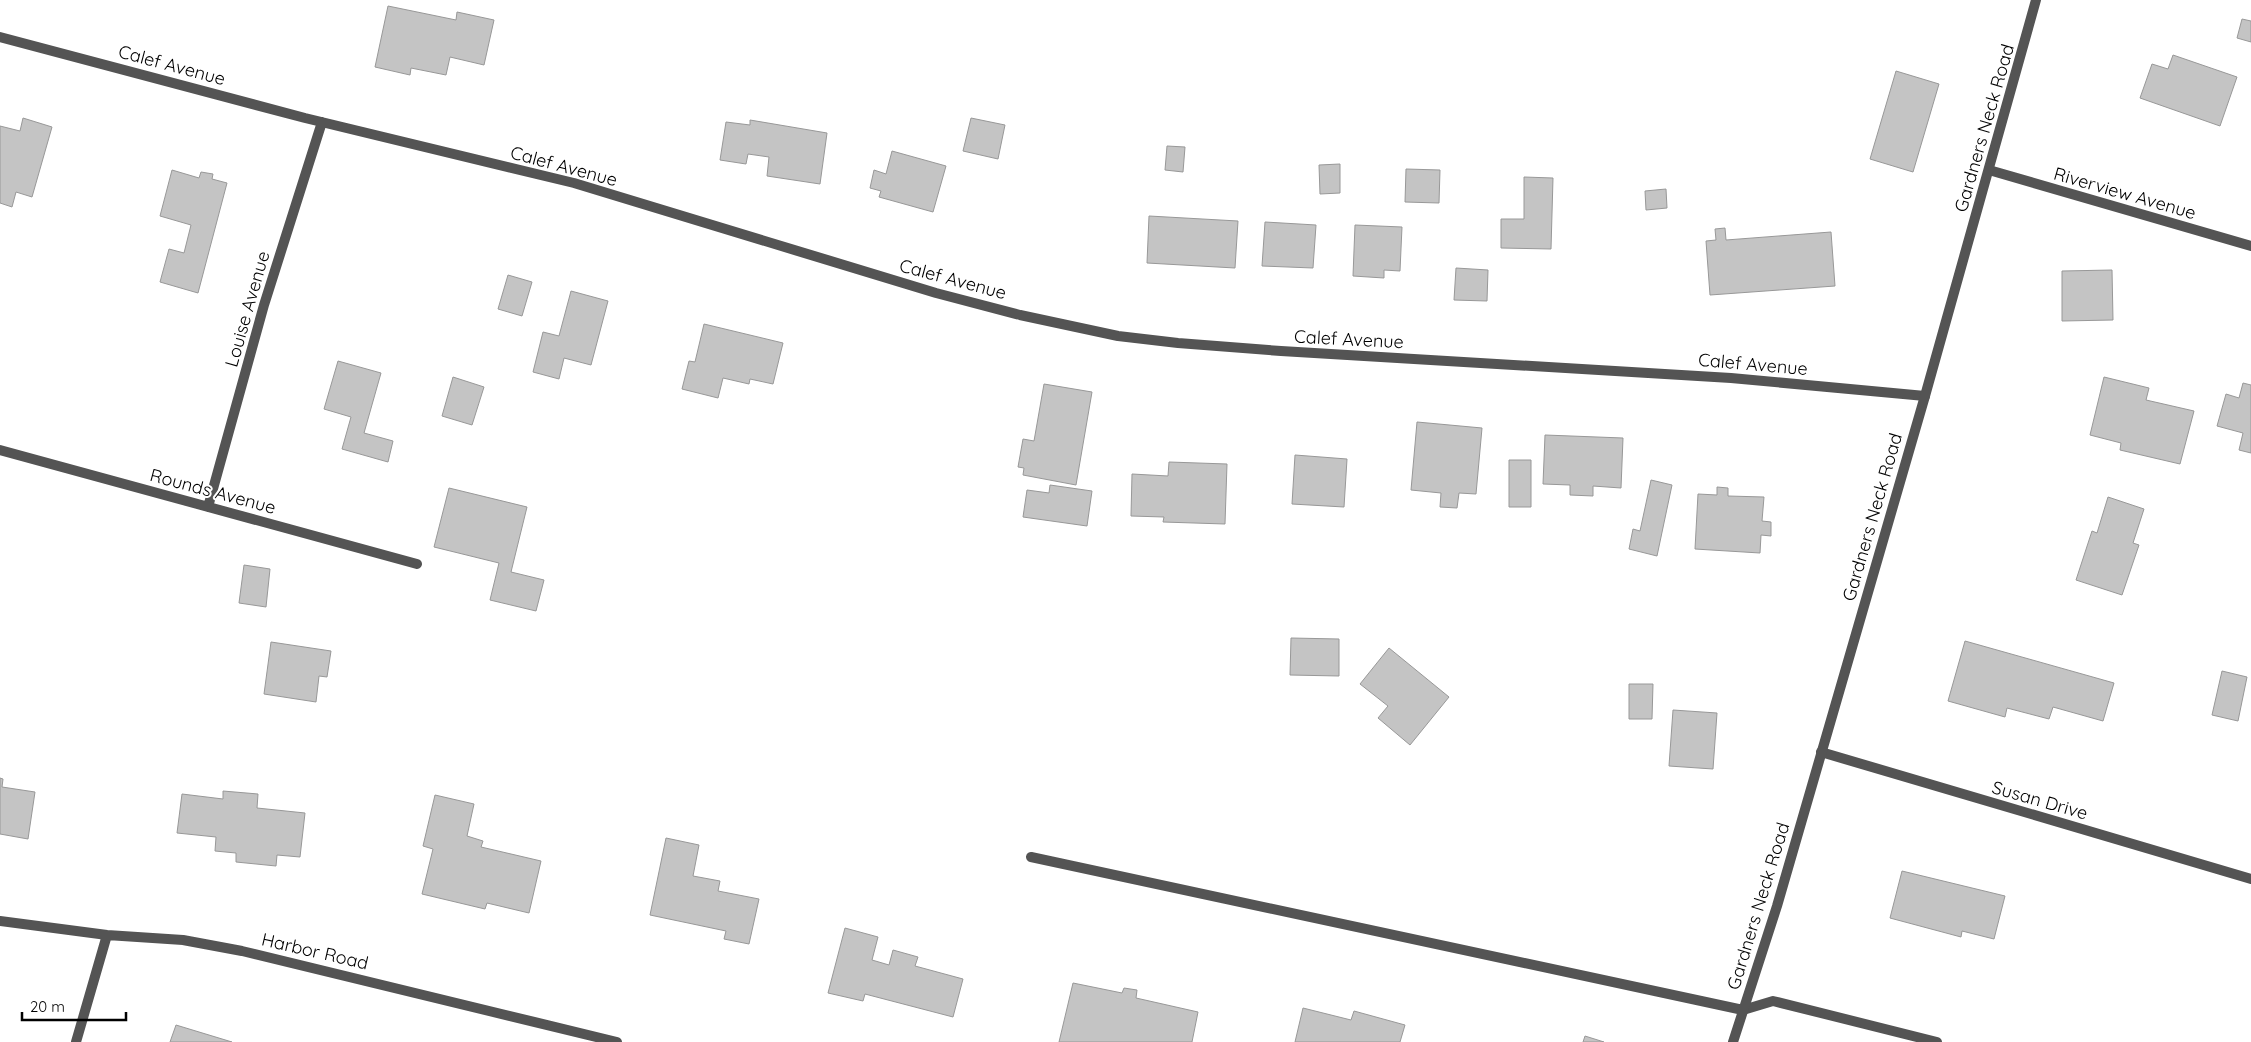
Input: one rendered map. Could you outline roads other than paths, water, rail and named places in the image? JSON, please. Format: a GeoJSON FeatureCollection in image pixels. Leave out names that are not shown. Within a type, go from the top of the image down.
{"type":"FeatureCollection","features":[{"type":"Feature","properties":{"kind":"street","name":"Gardners Neck Road"},"geometry":{"type":"LineString","coordinates":[[1733,1042],[1777,906],[1925,396],[2036,0]]}},
{"type":"Feature","properties":{"kind":"street","name":"Calef Avenue"},"geometry":{"type":"LineString","coordinates":[[0,38],[322,122],[574,183],[936,293],[1118,336],[1280,352],[1731,378],[1925,396]]}},
{"type":"Feature","properties":{"kind":"street","name":"Louise Avenue"},"geometry":{"type":"LineString","coordinates":[[208,507],[264,305],[322,122]]}},
{"type":"Feature","properties":{"kind":"street","name":"Riverview Avenue"},"geometry":{"type":"LineString","coordinates":[[1989,170],[2251,246]]}},
{"type":"Feature","properties":{"kind":"street","name":"Rounds Avenue"},"geometry":{"type":"LineString","coordinates":[[0,450],[417,564]]}},
{"type":"Feature","properties":{"kind":"street","name":"Susan Drive"},"geometry":{"type":"LineString","coordinates":[[1821,752],[2251,879]]}},
{"type":"Feature","properties":{"kind":"street"},"geometry":{"type":"LineString","coordinates":[[1031,857],[1743,1010],[1773,1001],[1937,1042]]}},
{"type":"Feature","properties":{"kind":"street","name":"Harbor Road"},"geometry":{"type":"LineString","coordinates":[[0,921],[107,934],[183,940],[242,951],[617,1042]]}},
{"type":"Feature","properties":{"kind":"street"},"geometry":{"type":"LineString","coordinates":[[76,1042],[107,934]]}}]}
